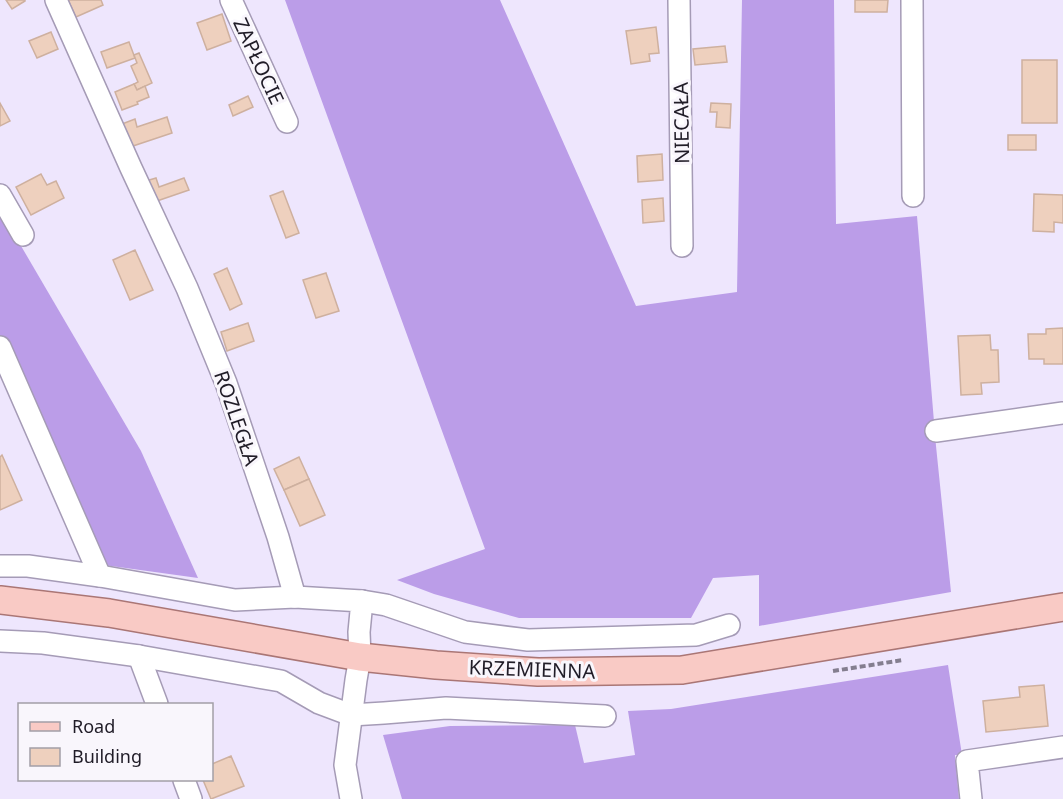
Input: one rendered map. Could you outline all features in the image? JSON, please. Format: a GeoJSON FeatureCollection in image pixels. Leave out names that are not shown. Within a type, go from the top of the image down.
{"type":"FeatureCollection","features":[{"type":"Feature","properties":{"kind":"main road","name":"KRZEMIENNA"},"geometry":{"type":"LineString","coordinates":[[0,600],[109,613],[360,657],[538,672],[682,670],[1063,607]]}},
{"type":"Feature","properties":{"kind":"street","name":"ROZLEGŁA"},"geometry":{"type":"LineString","coordinates":[[56,0],[131,168],[188,288],[226,383],[278,537],[295,597]]}},
{"type":"Feature","properties":{"kind":"street","name":"ZAPŁOCIE"},"geometry":{"type":"LineString","coordinates":[[231,0],[287,122]]}},
{"type":"Feature","properties":{"kind":"street","name":"NIECAŁA"},"geometry":{"type":"LineString","coordinates":[[680,0],[682,246]]}},
{"type":"Feature","properties":{"kind":"street"},"geometry":{"type":"LineString","coordinates":[[912,0],[913,196]]}},
{"type":"Feature","properties":{"kind":"street"},"geometry":{"type":"LineString","coordinates":[[0,195],[23,235]]}},
{"type":"Feature","properties":{"kind":"street"},"geometry":{"type":"LineString","coordinates":[[0,347],[100,576]]}},
{"type":"Feature","properties":{"kind":"street"},"geometry":{"type":"LineString","coordinates":[[936,431],[1063,413]]}},
{"type":"Feature","properties":{"kind":"street"},"geometry":{"type":"LineString","coordinates":[[0,566],[100,576],[235,600],[295,597],[362,601],[386,605],[465,632],[528,640],[696,635],[729,626]]}},
{"type":"Feature","properties":{"kind":"street"},"geometry":{"type":"LineString","coordinates":[[351,799],[345,765],[360,657],[359,632],[362,601]]}},
{"type":"Feature","properties":{"kind":"street"},"geometry":{"type":"LineString","coordinates":[[0,640],[44,643],[139,656],[281,681],[319,703],[351,715],[446,708],[605,716]]}},
{"type":"Feature","properties":{"kind":"street"},"geometry":{"type":"LineString","coordinates":[[139,656],[156,703]]}},
{"type":"Feature","properties":{"kind":"street"},"geometry":{"type":"LineString","coordinates":[[971,799],[967,761],[1063,747]]}},
{"type":"Feature","properties":{"kind":"street"},"geometry":{"type":"LineString","coordinates":[[184,781],[191,799]]}},
{"type":"Feature","properties":{"kind":"shaded area"},"geometry":{"type":"Polygon","coordinates":[[[285,0],[500,0],[636,306],[737,292],[742,0],[834,0],[836,224],[917,216],[951,592],[759,626],[759,575],[713,578],[691,618],[519,618],[434,594],[397,580],[485,549],[285,0]]]}},
{"type":"Feature","properties":{"kind":"shaded area"},"geometry":{"type":"Polygon","coordinates":[[[0,210],[141,451],[198,578],[104,565],[0,341],[0,210]]]}},
{"type":"Feature","properties":{"kind":"shaded area"},"geometry":{"type":"Polygon","coordinates":[[[948,665],[962,755],[955,755],[959,799],[402,799],[383,735],[450,726],[575,725],[584,763],[635,755],[628,711],[671,709],[948,665]]]}},
{"type":"Feature","properties":{"kind":"building"},"geometry":{"type":"Polygon","coordinates":[[[6,0],[25,0],[25,1],[12,9],[6,0]]]}},
{"type":"Feature","properties":{"kind":"building"},"geometry":{"type":"Polygon","coordinates":[[[68,0],[101,0],[103,5],[76,17],[68,0]]]}},
{"type":"Feature","properties":{"kind":"building"},"geometry":{"type":"Polygon","coordinates":[[[855,0],[888,0],[887,12],[855,12],[855,0]]]}},
{"type":"Feature","properties":{"kind":"building"},"geometry":{"type":"Polygon","coordinates":[[[222,14],[231,41],[207,50],[197,23],[222,14]]]}},
{"type":"Feature","properties":{"kind":"building"},"geometry":{"type":"Polygon","coordinates":[[[656,27],[659,53],[649,54],[650,61],[631,64],[626,31],[656,27]]]}},
{"type":"Feature","properties":{"kind":"building"},"geometry":{"type":"Polygon","coordinates":[[[51,32],[58,49],[37,58],[29,41],[51,32]]]}},
{"type":"Feature","properties":{"kind":"building"},"geometry":{"type":"Polygon","coordinates":[[[129,42],[135,58],[107,68],[101,52],[129,42]]]}},
{"type":"Feature","properties":{"kind":"building"},"geometry":{"type":"Polygon","coordinates":[[[725,46],[727,62],[695,65],[693,49],[725,46]]]}},
{"type":"Feature","properties":{"kind":"building"},"geometry":{"type":"Polygon","coordinates":[[[139,53],[152,83],[137,90],[134,84],[138,82],[131,66],[137,63],[134,55],[139,53]]]}},
{"type":"Feature","properties":{"kind":"building"},"geometry":{"type":"Polygon","coordinates":[[[1022,60],[1057,60],[1057,123],[1022,123],[1022,60]]]}},
{"type":"Feature","properties":{"kind":"building"},"geometry":{"type":"Polygon","coordinates":[[[134,84],[137,90],[145,86],[149,97],[122,110],[115,92],[134,84]]]}},
{"type":"Feature","properties":{"kind":"building"},"geometry":{"type":"Polygon","coordinates":[[[248,96],[253,107],[233,116],[229,105],[248,96]]]}},
{"type":"Feature","properties":{"kind":"building"},"geometry":{"type":"Polygon","coordinates":[[[0,103],[10,121],[0,126],[0,103]]]}},
{"type":"Feature","properties":{"kind":"building"},"geometry":{"type":"Polygon","coordinates":[[[711,103],[731,104],[730,128],[716,127],[717,112],[710,112],[711,103]]]}},
{"type":"Feature","properties":{"kind":"building"},"geometry":{"type":"Polygon","coordinates":[[[167,117],[172,133],[130,147],[122,124],[135,119],[137,127],[167,117]]]}},
{"type":"Feature","properties":{"kind":"building"},"geometry":{"type":"Polygon","coordinates":[[[1008,135],[1036,135],[1036,150],[1008,150],[1008,135]]]}},
{"type":"Feature","properties":{"kind":"building"},"geometry":{"type":"Polygon","coordinates":[[[662,154],[663,180],[638,182],[637,156],[662,154]]]}},
{"type":"Feature","properties":{"kind":"building"},"geometry":{"type":"Polygon","coordinates":[[[41,174],[47,185],[56,181],[64,198],[31,215],[16,187],[41,174]]]}},
{"type":"Feature","properties":{"kind":"building"},"geometry":{"type":"Polygon","coordinates":[[[156,178],[159,187],[184,178],[189,190],[154,202],[146,181],[156,178]]]}},
{"type":"Feature","properties":{"kind":"building"},"geometry":{"type":"Polygon","coordinates":[[[283,191],[299,233],[286,238],[270,196],[283,191]]]}},
{"type":"Feature","properties":{"kind":"building"},"geometry":{"type":"Polygon","coordinates":[[[1034,194],[1063,195],[1063,223],[1054,222],[1054,232],[1033,231],[1034,194]]]}},
{"type":"Feature","properties":{"kind":"building"},"geometry":{"type":"Polygon","coordinates":[[[663,198],[664,221],[643,223],[642,200],[663,198]]]}},
{"type":"Feature","properties":{"kind":"building"},"geometry":{"type":"Polygon","coordinates":[[[135,250],[153,290],[130,300],[113,260],[135,250]]]}},
{"type":"Feature","properties":{"kind":"building"},"geometry":{"type":"Polygon","coordinates":[[[227,268],[242,304],[230,310],[214,274],[227,268]]]}},
{"type":"Feature","properties":{"kind":"building"},"geometry":{"type":"Polygon","coordinates":[[[326,273],[339,311],[316,318],[303,280],[326,273]]]}},
{"type":"Feature","properties":{"kind":"building"},"geometry":{"type":"Polygon","coordinates":[[[248,323],[254,341],[227,351],[221,332],[248,323]]]}},
{"type":"Feature","properties":{"kind":"building"},"geometry":{"type":"Polygon","coordinates":[[[1063,328],[1063,364],[1044,364],[1044,359],[1029,359],[1028,334],[1046,334],[1046,329],[1063,328]]]}},
{"type":"Feature","properties":{"kind":"building"},"geometry":{"type":"Polygon","coordinates":[[[990,335],[991,350],[998,350],[999,382],[981,383],[982,394],[961,395],[958,336],[990,335]]]}},
{"type":"Feature","properties":{"kind":"building"},"geometry":{"type":"Polygon","coordinates":[[[2,455],[22,500],[0,510],[0,457],[2,455]]]}},
{"type":"Feature","properties":{"kind":"building"},"geometry":{"type":"Polygon","coordinates":[[[299,457],[309,479],[284,490],[274,469],[299,457]]]}},
{"type":"Feature","properties":{"kind":"building"},"geometry":{"type":"Polygon","coordinates":[[[309,479],[325,515],[300,526],[284,490],[309,479]]]}},
{"type":"Feature","properties":{"kind":"building"},"geometry":{"type":"Polygon","coordinates":[[[1044,685],[1048,726],[986,732],[983,701],[1020,697],[1019,687],[1044,685]]]}},
{"type":"Feature","properties":{"kind":"building"},"geometry":{"type":"Polygon","coordinates":[[[231,756],[244,786],[211,799],[203,781],[213,781],[213,764],[231,756]]]}}]}
